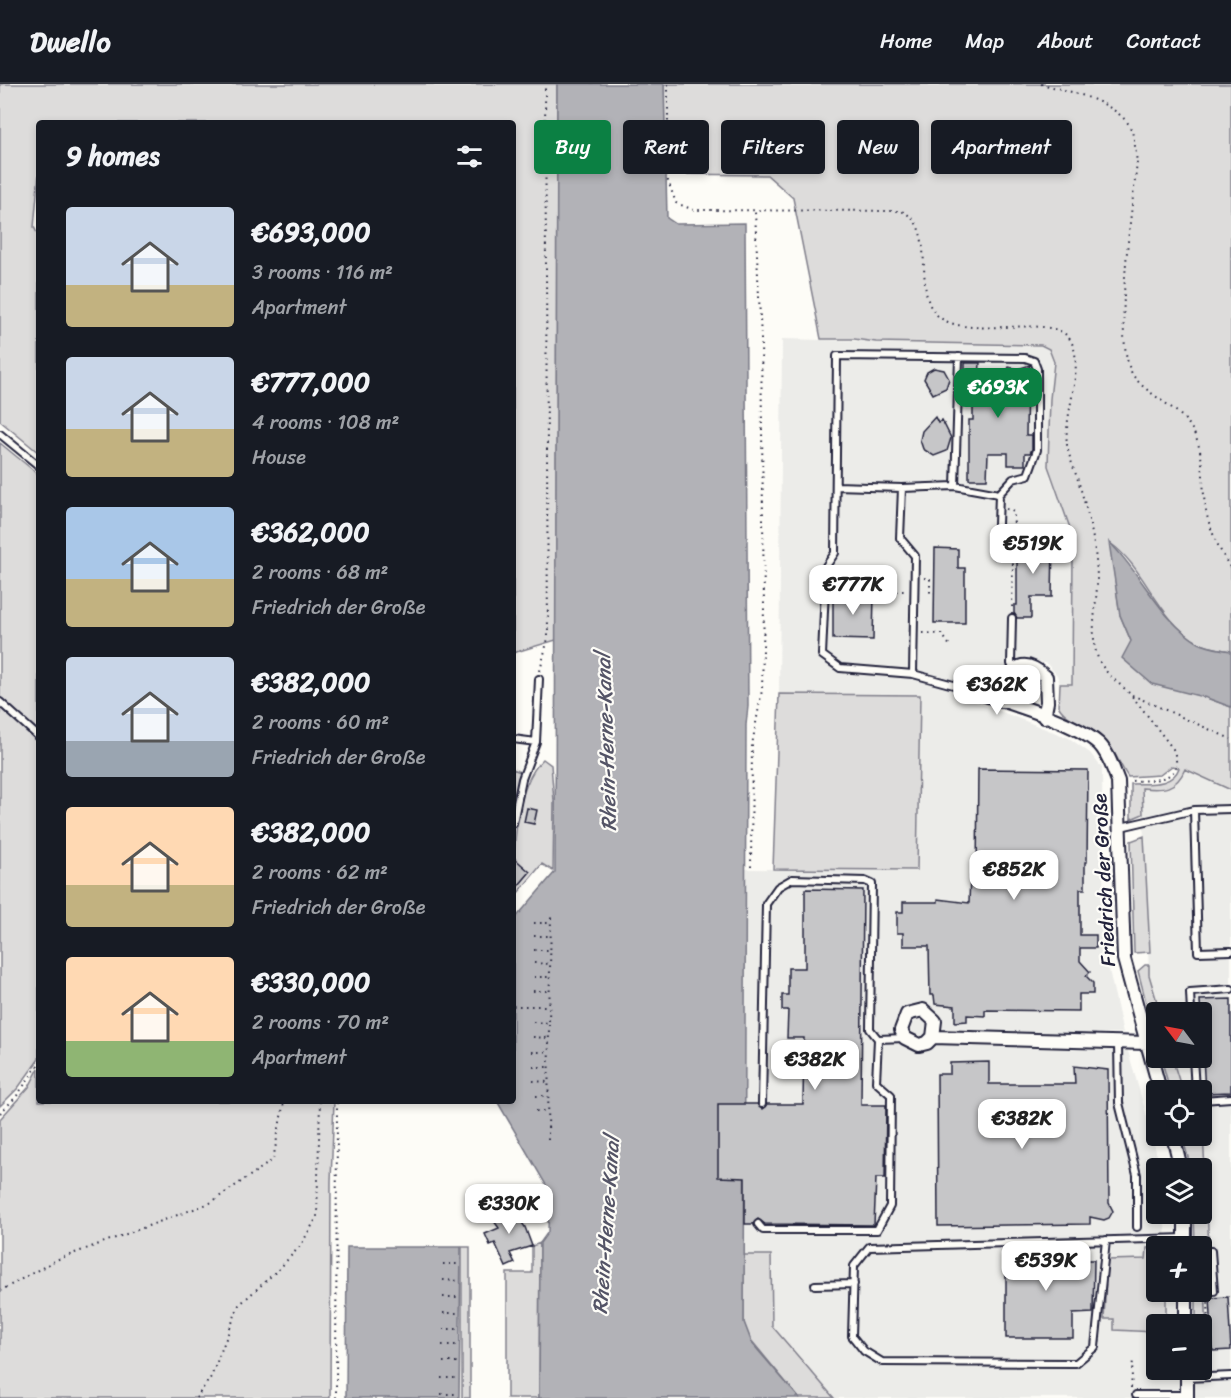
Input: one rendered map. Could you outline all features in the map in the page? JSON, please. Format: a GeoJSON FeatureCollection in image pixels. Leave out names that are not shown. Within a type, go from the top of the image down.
{"type":"FeatureCollection","features":[{"type":"Feature","properties":{"kind":"street"},"geometry":{"type":"LineString","coordinates":[[1001,701],[1009,675],[1014,669],[1027,665],[1035,668],[1046,678],[1047,702],[1044,717]]}},
{"type":"Feature","properties":{"kind":"street","name":"Friedrich der Große"},"geometry":{"type":"LineString","coordinates":[[961,687],[1079,731],[1099,745],[1109,758],[1118,781],[1124,959],[1146,1039]]}},
{"type":"Feature","properties":{"kind":"street"},"geometry":{"type":"LineString","coordinates":[[923,1010],[935,1021],[933,1037],[927,1043],[919,1045],[904,1038],[902,1021],[907,1014],[923,1010]]}},
{"type":"Feature","properties":{"kind":"street"},"geometry":{"type":"LineString","coordinates":[[933,1037],[1146,1043]]}},
{"type":"Feature","properties":{"kind":"street"},"geometry":{"type":"LineString","coordinates":[[1187,1380],[1187,1396]]}},
{"type":"Feature","properties":{"kind":"lane"},"geometry":{"type":"LineString","coordinates":[[961,687],[913,674],[840,668],[822,655],[826,566],[835,553],[837,356],[1025,358],[1034,361],[1037,369],[1037,450],[1033,467],[1028,475],[1012,479],[999,494],[997,555]]}},
{"type":"Feature","properties":{"kind":"lane"},"geometry":{"type":"LineString","coordinates":[[955,486],[959,357]]}},
{"type":"Feature","properties":{"kind":"lane"},"geometry":{"type":"LineString","coordinates":[[0,434],[36,464]]}},
{"type":"Feature","properties":{"kind":"lane"},"geometry":{"type":"LineString","coordinates":[[836,486],[902,488],[955,486],[999,494]]}},
{"type":"Feature","properties":{"kind":"lane"},"geometry":{"type":"LineString","coordinates":[[902,488],[900,538],[915,556],[913,674]]}},
{"type":"Feature","properties":{"kind":"lane"},"geometry":{"type":"LineString","coordinates":[[1012,618],[1011,664],[1014,669]]}},
{"type":"Feature","properties":{"kind":"lane"},"geometry":{"type":"LineString","coordinates":[[516,808],[522,779],[536,742],[539,680]]}},
{"type":"Feature","properties":{"kind":"lane"},"geometry":{"type":"LineString","coordinates":[[0,702],[36,734]]}},
{"type":"Feature","properties":{"kind":"lane"},"geometry":{"type":"LineString","coordinates":[[516,739],[536,742]]}},
{"type":"Feature","properties":{"kind":"lane"},"geometry":{"type":"LineString","coordinates":[[1121,827],[1194,810],[1231,809]]}},
{"type":"Feature","properties":{"kind":"lane"},"geometry":{"type":"LineString","coordinates":[[1194,810],[1198,952],[1231,951]]}},
{"type":"Feature","properties":{"kind":"lane"},"geometry":{"type":"LineString","coordinates":[[758,1224],[763,1230],[877,1230],[890,1206],[891,1095],[876,1082],[878,1039],[870,1029],[872,884],[865,880],[792,879],[778,887],[766,904],[762,1104]]}},
{"type":"Feature","properties":{"kind":"lane"},"geometry":{"type":"LineString","coordinates":[[1190,1002],[1190,992],[1231,989]]}},
{"type":"Feature","properties":{"kind":"lane"},"geometry":{"type":"LineString","coordinates":[[878,1039],[904,1038]]}},
{"type":"Feature","properties":{"kind":"lane"},"geometry":{"type":"LineString","coordinates":[[1118,1044],[1119,1103],[1137,1175],[1137,1227]]}},
{"type":"Feature","properties":{"kind":"lane"},"geometry":{"type":"LineString","coordinates":[[1212,1099],[1231,1098]]}},
{"type":"Feature","properties":{"kind":"lane"},"geometry":{"type":"LineString","coordinates":[[1106,1240],[1095,1347],[1076,1363],[882,1362],[864,1350],[852,1336],[854,1266],[869,1248],[1106,1240],[1146,1241]]}},
{"type":"Feature","properties":{"kind":"lane"},"geometry":{"type":"LineString","coordinates":[[1212,1264],[1214,1291]]}},
{"type":"Feature","properties":{"kind":"lane"},"geometry":{"type":"LineString","coordinates":[[815,1285],[854,1284]]}},
{"type":"Feature","properties":{"kind":"lane"},"geometry":{"type":"LineString","coordinates":[[1212,1375],[1231,1376]]}},
{"type":"Feature","properties":{"kind":"lane"},"geometry":{"type":"LineString","coordinates":[[1133,1396],[1187,1396]]}},
{"type":"Feature","properties":{"kind":"path"},"geometry":{"type":"LineString","coordinates":[[539,680],[548,626],[545,84]]}},
{"type":"Feature","properties":{"kind":"path"},"geometry":{"type":"LineString","coordinates":[[668,84],[668,181],[676,203],[694,210],[755,212],[810,209],[907,213],[916,224],[919,235],[929,302],[934,312],[942,319],[963,326],[1055,328],[1068,336],[1075,355],[1067,446],[1096,545],[1096,651],[1105,670],[1130,694],[1173,749],[1176,764],[1172,773],[1159,779],[1118,781]]}},
{"type":"Feature","properties":{"kind":"path"},"geometry":{"type":"LineString","coordinates":[[1041,84],[1105,106],[1127,122],[1134,137],[1137,162],[1123,322],[1125,355],[1135,378],[1174,409],[1195,435],[1201,451],[1208,517],[1215,540],[1231,569]]}},
{"type":"Feature","properties":{"kind":"path"},"geometry":{"type":"LineString","coordinates":[[751,867],[752,745],[762,690],[764,608],[761,351],[755,212]]}},
{"type":"Feature","properties":{"kind":"path"},"geometry":{"type":"LineString","coordinates":[[999,505],[1014,512],[1012,618]]}},
{"type":"Feature","properties":{"kind":"path"},"geometry":{"type":"LineString","coordinates":[[825,587],[873,587],[873,591],[910,591],[910,578],[915,578],[930,579],[930,593],[934,593]]}},
{"type":"Feature","properties":{"kind":"path"},"geometry":{"type":"LineString","coordinates":[[932,634],[942,634],[950,646]]}},
{"type":"Feature","properties":{"kind":"path"},"geometry":{"type":"LineString","coordinates":[[1130,694],[1231,739]]}},
{"type":"Feature","properties":{"kind":"path"},"geometry":{"type":"LineString","coordinates":[[548,1140],[551,916]]}},
{"type":"Feature","properties":{"kind":"path"},"geometry":{"type":"LineString","coordinates":[[534,923],[551,923]]}},
{"type":"Feature","properties":{"kind":"path"},"geometry":{"type":"LineString","coordinates":[[534,936],[551,936]]}},
{"type":"Feature","properties":{"kind":"path"},"geometry":{"type":"LineString","coordinates":[[534,950],[550,950]]}},
{"type":"Feature","properties":{"kind":"path"},"geometry":{"type":"LineString","coordinates":[[534,963],[550,963]]}},
{"type":"Feature","properties":{"kind":"path"},"geometry":{"type":"LineString","coordinates":[[534,977],[550,977]]}},
{"type":"Feature","properties":{"kind":"path"},"geometry":{"type":"LineString","coordinates":[[533,991],[550,991]]}},
{"type":"Feature","properties":{"kind":"path"},"geometry":{"type":"LineString","coordinates":[[516,1006],[549,1006]]}},
{"type":"Feature","properties":{"kind":"path"},"geometry":{"type":"LineString","coordinates":[[533,1022],[549,1023]]}},
{"type":"Feature","properties":{"kind":"path"},"geometry":{"type":"LineString","coordinates":[[533,1037],[548,1038]]}},
{"type":"Feature","properties":{"kind":"path"},"geometry":{"type":"LineString","coordinates":[[532,1052],[549,1052]]}},
{"type":"Feature","properties":{"kind":"path"},"geometry":{"type":"LineString","coordinates":[[533,1067],[549,1067]]}},
{"type":"Feature","properties":{"kind":"path"},"geometry":{"type":"LineString","coordinates":[[0,1113],[36,1068]]}},
{"type":"Feature","properties":{"kind":"path"},"geometry":{"type":"LineString","coordinates":[[533,1082],[548,1082]]}},
{"type":"Feature","properties":{"kind":"path"},"geometry":{"type":"LineString","coordinates":[[536,1096],[548,1096]]}},
{"type":"Feature","properties":{"kind":"path"},"geometry":{"type":"LineString","coordinates":[[0,1291],[56,1260],[210,1203],[234,1189],[273,1160],[283,1104]]}},
{"type":"Feature","properties":{"kind":"path"},"geometry":{"type":"LineString","coordinates":[[196,1398],[211,1377],[239,1305],[294,1253],[317,1217],[320,1104]]}},
{"type":"Feature","properties":{"kind":"path"},"geometry":{"type":"LineString","coordinates":[[336,1398],[337,1104]]}},
{"type":"Feature","properties":{"kind":"path"},"geometry":{"type":"LineString","coordinates":[[536,1111],[548,1111]]}},
{"type":"Feature","properties":{"kind":"path"},"geometry":{"type":"LineString","coordinates":[[443,1264],[460,1264]]}},
{"type":"Feature","properties":{"kind":"path"},"geometry":{"type":"LineString","coordinates":[[443,1281],[460,1281]]}},
{"type":"Feature","properties":{"kind":"path"},"geometry":{"type":"LineString","coordinates":[[1209,1314],[1208,1291],[1214,1291]]}},
{"type":"Feature","properties":{"kind":"path"},"geometry":{"type":"LineString","coordinates":[[443,1297],[460,1297]]}},
{"type":"Feature","properties":{"kind":"path"},"geometry":{"type":"LineString","coordinates":[[443,1313],[459,1313]]}},
{"type":"Feature","properties":{"kind":"path"},"geometry":{"type":"LineString","coordinates":[[443,1329],[459,1329]]}},
{"type":"Feature","properties":{"kind":"path"},"geometry":{"type":"LineString","coordinates":[[442,1346],[459,1345]]}},
{"type":"Feature","properties":{"kind":"path"},"geometry":{"type":"LineString","coordinates":[[1133,1359],[1133,1396]]}},
{"type":"Feature","properties":{"kind":"path"},"geometry":{"type":"LineString","coordinates":[[443,1362],[459,1362]]}},
{"type":"Feature","properties":{"kind":"path"},"geometry":{"type":"LineString","coordinates":[[441,1378],[459,1378]]}},
{"type":"Feature","properties":{"kind":"path"},"geometry":{"type":"LineString","coordinates":[[441,1394],[459,1394]]}},
{"type":"Feature","properties":{"kind":"shaded area"},"geometry":{"type":"Polygon","coordinates":[[[0,84],[557,84],[557,120],[534,120],[534,174],[557,174],[556,640],[516,652],[516,120],[36,120],[34,227],[36,231],[36,451],[0,421],[0,84]]]}},
{"type":"Feature","properties":{"kind":"shaded area"},"geometry":{"type":"Polygon","coordinates":[[[664,84],[1231,84],[1231,651],[1203,645],[1185,633],[1162,608],[1133,566],[1110,543],[1120,615],[1131,641],[1207,698],[1231,707],[1231,790],[1185,769],[1173,785],[1156,789],[1142,788],[1143,814],[1131,819],[1131,784],[1152,784],[1165,781],[1176,774],[1179,768],[1172,766],[1160,775],[1128,777],[1114,752],[1102,737],[1073,720],[1059,707],[1060,684],[1072,684],[1073,554],[1070,528],[1048,466],[1050,399],[1054,362],[1049,349],[1041,345],[821,339],[793,198],[767,175],[665,174],[709,174],[709,120],[664,120],[664,84]]]}},
{"type":"Feature","properties":{"kind":"shaded area"},"geometry":{"type":"Polygon","coordinates":[[[782,339],[1041,345],[1049,349],[1053,356],[1048,457],[1050,476],[1070,528],[1073,554],[1072,684],[1060,684],[1057,675],[1047,664],[1027,658],[1011,664],[998,681],[991,686],[964,679],[958,695],[1069,738],[1090,753],[1102,768],[1104,947],[1123,1033],[1096,1033],[1095,1050],[1128,1051],[1146,1114],[1146,1146],[1155,1146],[1158,1158],[1146,1158],[1146,1224],[1165,1224],[1166,1236],[1146,1236],[1146,1302],[1212,1302],[1212,1236],[1209,1236],[1208,1224],[1212,1224],[1212,1158],[1205,1158],[1204,1146],[1212,1146],[1212,1080],[1179,1080],[1175,1068],[1212,1068],[1212,1002],[1157,1002],[1149,975],[1142,788],[1160,790],[1185,769],[1231,790],[1231,1398],[834,1398],[772,1326],[771,1255],[744,1255],[745,869],[917,870],[920,695],[779,694],[782,339]]]}},
{"type":"Feature","properties":{"kind":"shaded area"},"geometry":{"type":"Polygon","coordinates":[[[0,443],[36,473],[36,1063],[18,1088],[0,1106],[0,443]]]}},
{"type":"Feature","properties":{"kind":"shaded area"},"geometry":{"type":"Polygon","coordinates":[[[779,694],[920,695],[917,870],[773,869],[779,694]]]}},
{"type":"Feature","properties":{"kind":"shaded area"},"geometry":{"type":"Polygon","coordinates":[[[543,759],[551,765],[554,801],[553,871],[542,864],[516,895],[517,825],[520,805],[533,771],[543,759]]]}},
{"type":"Feature","properties":{"kind":"shaded area"},"geometry":{"type":"Polygon","coordinates":[[[516,770],[520,772],[516,790],[516,770]]]}},
{"type":"Feature","properties":{"kind":"shaded area"},"geometry":{"type":"Polygon","coordinates":[[[1144,836],[1150,952],[1134,953],[1131,841],[1144,836]]]}},
{"type":"Feature","properties":{"kind":"shaded area"},"geometry":{"type":"Polygon","coordinates":[[[1145,965],[1149,965],[1149,975],[1157,1002],[1146,1002],[1138,971],[1145,965]]]}},
{"type":"Feature","properties":{"kind":"shaded area"},"geometry":{"type":"Polygon","coordinates":[[[1164,1068],[1175,1068],[1179,1080],[1167,1080],[1164,1068]]]}},
{"type":"Feature","properties":{"kind":"shaded area"},"geometry":{"type":"Polygon","coordinates":[[[36,1074],[36,1104],[334,1104],[331,1181],[330,1398],[0,1398],[0,1119],[29,1087],[36,1074]]]}},
{"type":"Feature","properties":{"kind":"shaded area"},"geometry":{"type":"Polygon","coordinates":[[[1185,1146],[1204,1146],[1204,1158],[1188,1158],[1185,1146]]]}},
{"type":"Feature","properties":{"kind":"shaded area"},"geometry":{"type":"Polygon","coordinates":[[[1194,1224],[1208,1224],[1208,1236],[1195,1236],[1194,1224]]]}},
{"type":"Feature","properties":{"kind":"shaded area"},"geometry":{"type":"Polygon","coordinates":[[[540,1243],[539,1398],[507,1398],[507,1273],[532,1273],[532,1246],[540,1243]]]}},
{"type":"Feature","properties":{"kind":"shaded area"},"geometry":{"type":"Polygon","coordinates":[[[462,1247],[470,1247],[470,1398],[462,1398],[462,1247]]]}},
{"type":"Feature","properties":{"kind":"shaded area"},"geometry":{"type":"Polygon","coordinates":[[[744,1255],[771,1255],[772,1326],[834,1398],[799,1398],[746,1334],[744,1255]]]}},
{"type":"Feature","properties":{"kind":"shaded area"},"geometry":{"type":"Polygon","coordinates":[[[1146,1259],[1146,1302],[1166,1302],[1166,1314],[1146,1314],[1146,1332],[1114,1330],[1114,1319],[1104,1319],[1107,1260],[1146,1259]]]}},
{"type":"Feature","properties":{"kind":"shaded area"},"geometry":{"type":"Polygon","coordinates":[[[1196,1302],[1206,1302],[1206,1314],[1196,1314],[1196,1302]]]}},
{"type":"Feature","properties":{"kind":"water","name":"Rhein-Herne-Kanal"},"geometry":{"type":"Polygon","coordinates":[[[557,84],[664,84],[665,120],[623,120],[623,174],[666,174],[667,218],[676,224],[745,223],[748,706],[746,725],[744,1322],[752,1343],[799,1398],[539,1398],[540,1243],[548,1232],[549,1190],[499,1104],[516,1104],[516,918],[555,872],[557,174],[611,174],[611,120],[557,120],[557,84]]]}},
{"type":"Feature","properties":{"kind":"water"},"geometry":{"type":"Polygon","coordinates":[[[1109,542],[1173,623],[1203,645],[1231,651],[1231,707],[1207,698],[1152,684],[1122,658],[1131,641],[1120,615],[1109,542]]]}},
{"type":"Feature","properties":{"kind":"water"},"geometry":{"type":"Polygon","coordinates":[[[347,1247],[461,1247],[459,1398],[346,1398],[347,1247]]]}},
{"type":"Feature","properties":{"kind":"building"},"geometry":{"type":"Polygon","coordinates":[[[965,363],[980,363],[979,377],[1004,377],[1009,367],[1018,369],[1030,365],[1027,374],[1026,435],[1032,435],[1032,449],[1030,453],[1025,453],[1025,465],[1008,465],[1008,453],[988,453],[987,479],[969,479],[969,420],[973,420],[973,388],[969,386],[968,378],[965,378],[965,363]]]}},
{"type":"Feature","properties":{"kind":"building"},"geometry":{"type":"Polygon","coordinates":[[[934,368],[944,370],[949,379],[946,388],[933,394],[924,379],[927,372],[934,368]]]}},
{"type":"Feature","properties":{"kind":"building"},"geometry":{"type":"Polygon","coordinates":[[[935,417],[938,423],[942,420],[951,438],[947,451],[934,456],[923,449],[920,440],[922,431],[935,417]]]}},
{"type":"Feature","properties":{"kind":"building"},"geometry":{"type":"Polygon","coordinates":[[[1017,542],[1053,542],[1052,597],[1031,597],[1031,618],[1017,618],[1014,613],[1014,605],[1017,605],[1017,542]]]}},
{"type":"Feature","properties":{"kind":"building"},"geometry":{"type":"Polygon","coordinates":[[[935,548],[958,549],[958,568],[965,568],[965,623],[934,623],[935,548]]]}},
{"type":"Feature","properties":{"kind":"building"},"geometry":{"type":"Polygon","coordinates":[[[833,592],[874,593],[873,640],[833,639],[833,592]]]}},
{"type":"Feature","properties":{"kind":"building"},"geometry":{"type":"Polygon","coordinates":[[[978,769],[1088,770],[1087,862],[1085,862],[1085,889],[1080,889],[1080,935],[1096,935],[1096,948],[1080,948],[1080,961],[1090,972],[1086,976],[1093,983],[1093,994],[1079,994],[1079,1011],[985,1010],[985,1016],[967,1015],[967,1021],[955,1022],[955,1006],[935,1004],[934,995],[930,995],[929,946],[903,946],[903,933],[897,933],[897,912],[903,912],[903,902],[938,902],[938,899],[969,903],[970,876],[977,876],[978,769]]]}},
{"type":"Feature","properties":{"kind":"building"},"geometry":{"type":"Polygon","coordinates":[[[527,808],[537,810],[534,824],[524,822],[527,808]]]}},
{"type":"Feature","properties":{"kind":"building"},"geometry":{"type":"Polygon","coordinates":[[[516,860],[530,872],[516,888],[516,860]]]}},
{"type":"Feature","properties":{"kind":"building"},"geometry":{"type":"Polygon","coordinates":[[[805,889],[863,890],[861,1105],[886,1105],[885,1178],[876,1178],[874,1225],[765,1224],[758,1219],[753,1224],[745,1224],[745,1178],[718,1177],[718,1104],[757,1104],[762,1109],[767,1104],[803,1104],[804,1038],[787,1038],[788,1010],[782,1010],[782,995],[788,995],[788,968],[805,968],[805,889]]]}},
{"type":"Feature","properties":{"kind":"building"},"geometry":{"type":"Polygon","coordinates":[[[1231,999],[1231,1092],[1212,1093],[1212,1080],[1204,1080],[1204,1068],[1212,1068],[1212,1002],[1200,1002],[1200,1000],[1231,999]]]}},
{"type":"Feature","properties":{"kind":"building"},"geometry":{"type":"Polygon","coordinates":[[[989,1062],[989,1084],[1075,1084],[1074,1066],[1108,1070],[1109,1203],[1113,1211],[1109,1218],[1104,1220],[1090,1217],[1090,1224],[938,1226],[937,1074],[950,1074],[950,1063],[989,1062]]]}},
{"type":"Feature","properties":{"kind":"building"},"geometry":{"type":"Polygon","coordinates":[[[509,1204],[525,1227],[532,1246],[510,1253],[515,1263],[506,1267],[495,1243],[490,1245],[485,1234],[499,1228],[491,1217],[509,1204]]]}},
{"type":"Feature","properties":{"kind":"building"},"geometry":{"type":"Polygon","coordinates":[[[1072,1246],[1072,1260],[1094,1260],[1093,1313],[1073,1314],[1073,1338],[1006,1338],[1006,1248],[1072,1246]]]}},
{"type":"Feature","properties":{"kind":"building"},"geometry":{"type":"Polygon","coordinates":[[[1228,1297],[1231,1350],[1213,1351],[1210,1302],[1212,1298],[1228,1297]]]}}]}
